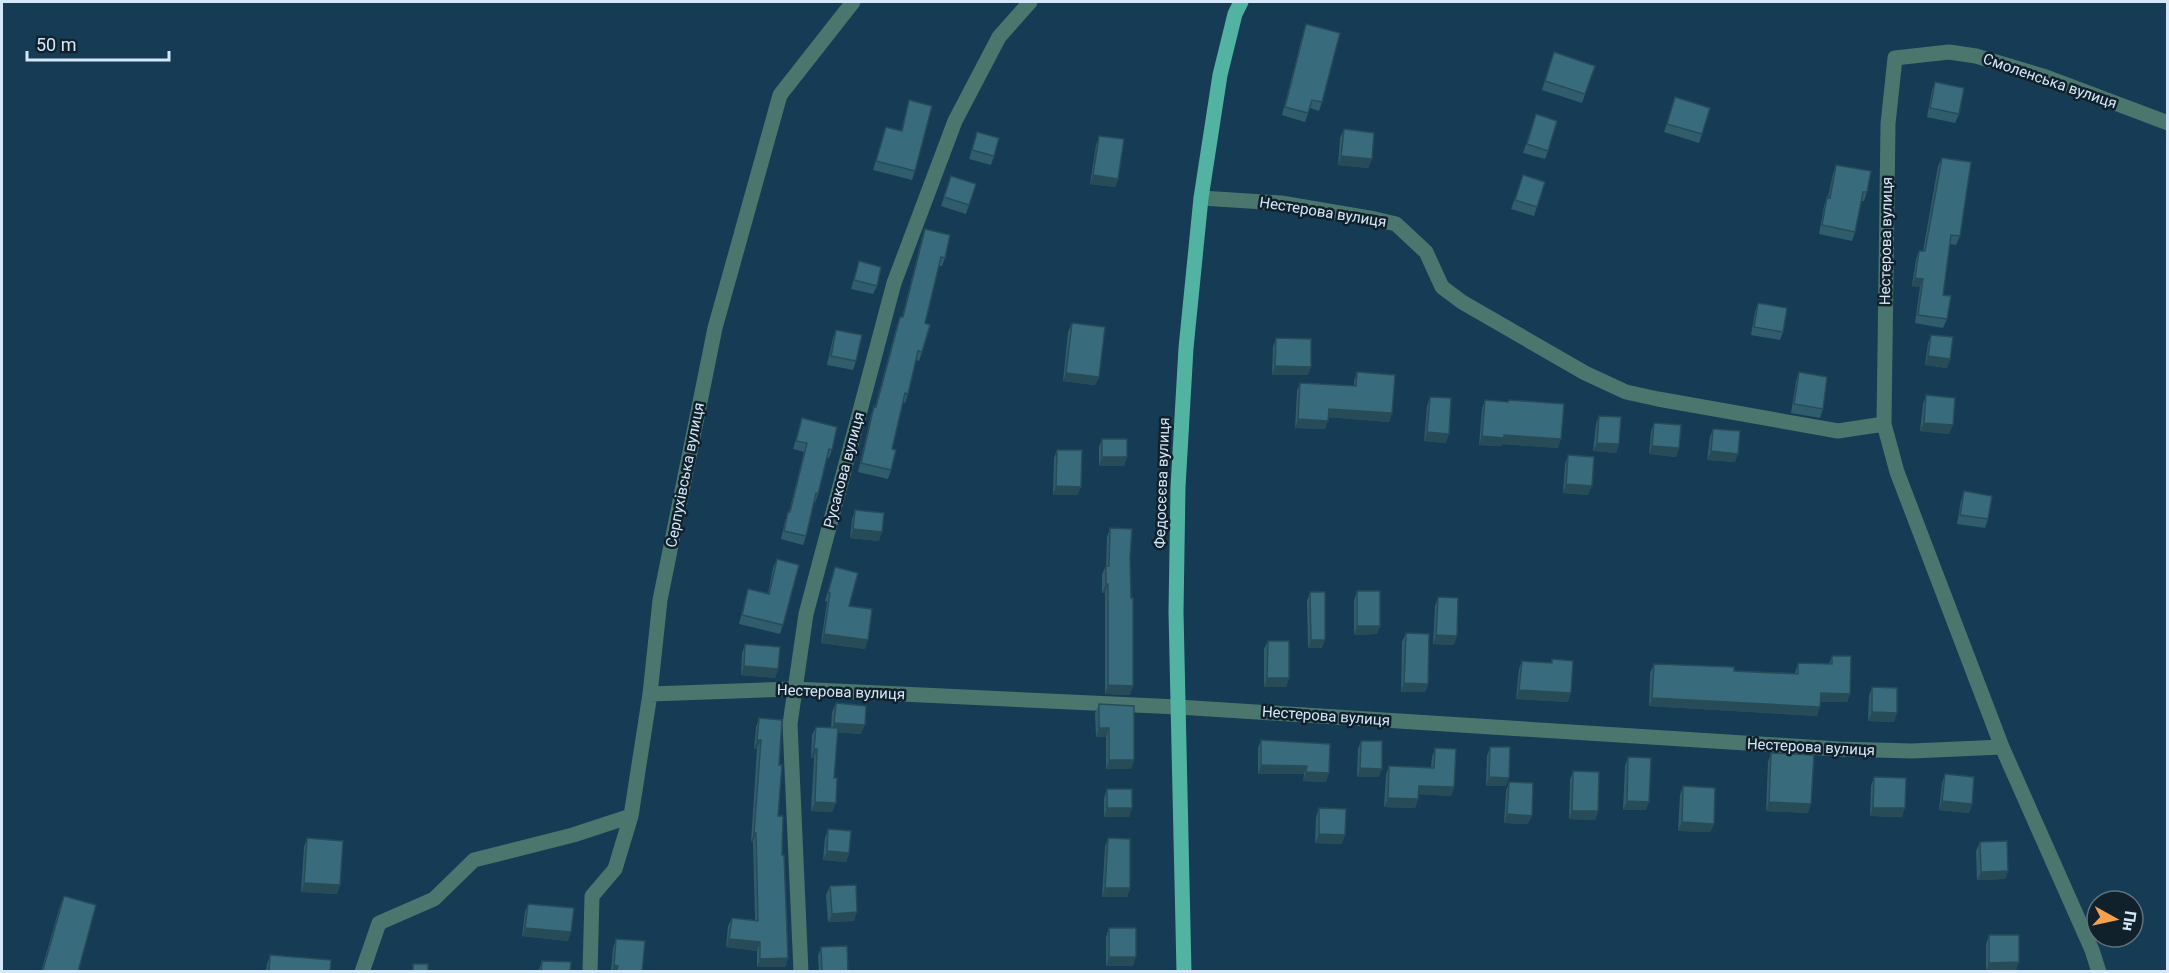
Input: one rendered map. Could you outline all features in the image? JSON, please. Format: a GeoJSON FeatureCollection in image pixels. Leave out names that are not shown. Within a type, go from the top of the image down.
{"type":"FeatureCollection","features":[{"type":"Feature","properties":{"kind":"main road","name":"Федосєєва вулиця"},"geometry":{"type":"LineString","coordinates":[[1184,972],[1176,612],[1178,487],[1186,348],[1201,198],[1220,75],[1235,14],[1241,2]]}},
{"type":"Feature","properties":{"kind":"street","name":"Серпухівська вулиця"},"geometry":{"type":"LineString","coordinates":[[590,972],[592,896],[615,869],[631,816],[650,693],[660,600],[715,328],[780,95],[853,2]]}},
{"type":"Feature","properties":{"kind":"street","name":"Русакова вулиця"},"geometry":{"type":"LineString","coordinates":[[801,972],[790,724],[806,614],[894,283],[955,121],[999,37],[1030,2]]}},
{"type":"Feature","properties":{"kind":"street","name":"Смоленська вулиця"},"geometry":{"type":"LineString","coordinates":[[1895,58],[1949,52],[1976,56],[2046,77],[2168,123]]}},
{"type":"Feature","properties":{"kind":"street","name":"Нестерова вулиця"},"geometry":{"type":"LineString","coordinates":[[1895,58],[1888,124],[1884,424],[1897,472],[2002,747],[2092,950],[2099,972]]}},
{"type":"Feature","properties":{"kind":"street","name":"Нестерова вулиця"},"geometry":{"type":"LineString","coordinates":[[1201,198],[1281,203],[1396,224],[1426,252],[1442,287],[1462,302],[1585,373],[1626,392],[1838,431],[1884,424]]}},
{"type":"Feature","properties":{"kind":"street","name":"Нестерова вулиця"},"geometry":{"type":"LineString","coordinates":[[650,693],[794,689],[1178,706],[1839,749],[1912,751],[2002,747]]}},
{"type":"Feature","properties":{"kind":"street"},"geometry":{"type":"LineString","coordinates":[[362,972],[379,924],[434,899],[474,860],[573,835],[631,816]]}},
{"type":"Feature","properties":{"kind":"building"},"geometry":{"type":"Polygon","coordinates":[[[1306,24],[1340,33],[1322,102],[1312,100],[1308,113],[1285,107],[1306,24]]]}},
{"type":"Feature","properties":{"kind":"building"},"geometry":{"type":"Polygon","coordinates":[[[1554,52],[1595,66],[1585,94],[1545,81],[1554,52]]]}},
{"type":"Feature","properties":{"kind":"building"},"geometry":{"type":"Polygon","coordinates":[[[1935,82],[1964,88],[1959,114],[1930,108],[1935,82]]]}},
{"type":"Feature","properties":{"kind":"building"},"geometry":{"type":"Polygon","coordinates":[[[1675,97],[1710,108],[1702,134],[1667,124],[1675,97]]]}},
{"type":"Feature","properties":{"kind":"building"},"geometry":{"type":"Polygon","coordinates":[[[909,100],[932,106],[915,171],[876,161],[886,127],[902,131],[909,100]]]}},
{"type":"Feature","properties":{"kind":"building"},"geometry":{"type":"Polygon","coordinates":[[[1536,114],[1557,121],[1548,151],[1527,144],[1536,114]]]}},
{"type":"Feature","properties":{"kind":"building"},"geometry":{"type":"Polygon","coordinates":[[[1344,129],[1374,133],[1372,159],[1341,156],[1344,129]]]}},
{"type":"Feature","properties":{"kind":"building"},"geometry":{"type":"Polygon","coordinates":[[[977,132],[999,138],[994,156],[972,150],[977,132]]]}},
{"type":"Feature","properties":{"kind":"building"},"geometry":{"type":"Polygon","coordinates":[[[1099,136],[1124,139],[1118,179],[1093,175],[1099,136]]]}},
{"type":"Feature","properties":{"kind":"building"},"geometry":{"type":"Polygon","coordinates":[[[1942,158],[1971,162],[1960,236],[1951,235],[1943,295],[1951,296],[1947,319],[1918,315],[1923,279],[1915,278],[1919,251],[1925,251],[1942,158]]]}},
{"type":"Feature","properties":{"kind":"building"},"geometry":{"type":"Polygon","coordinates":[[[1836,165],[1871,171],[1867,192],[1863,192],[1855,232],[1822,225],[1836,165]]]}},
{"type":"Feature","properties":{"kind":"building"},"geometry":{"type":"Polygon","coordinates":[[[1523,175],[1545,182],[1537,207],[1515,200],[1523,175]]]}},
{"type":"Feature","properties":{"kind":"building"},"geometry":{"type":"Polygon","coordinates":[[[951,176],[976,184],[969,205],[944,197],[951,176]]]}},
{"type":"Feature","properties":{"kind":"building"},"geometry":{"type":"Polygon","coordinates":[[[925,229],[950,235],[945,258],[941,257],[925,323],[930,325],[922,352],[918,351],[908,394],[905,393],[892,449],[896,450],[891,470],[861,463],[874,406],[876,407],[900,317],[903,317],[925,229]]]}},
{"type":"Feature","properties":{"kind":"building"},"geometry":{"type":"Polygon","coordinates":[[[859,261],[881,267],[877,286],[854,280],[859,261]]]}},
{"type":"Feature","properties":{"kind":"building"},"geometry":{"type":"Polygon","coordinates":[[[1758,303],[1787,308],[1783,332],[1754,327],[1758,303]]]}},
{"type":"Feature","properties":{"kind":"building"},"geometry":{"type":"Polygon","coordinates":[[[1072,323],[1105,327],[1099,377],[1066,373],[1072,323]]]}},
{"type":"Feature","properties":{"kind":"building"},"geometry":{"type":"Polygon","coordinates":[[[836,330],[862,335],[856,361],[831,356],[836,330]]]}},
{"type":"Feature","properties":{"kind":"building"},"geometry":{"type":"Polygon","coordinates":[[[1931,335],[1953,337],[1950,359],[1928,356],[1931,335]]]}},
{"type":"Feature","properties":{"kind":"building"},"geometry":{"type":"Polygon","coordinates":[[[1276,338],[1311,339],[1311,367],[1275,366],[1276,338]]]}},
{"type":"Feature","properties":{"kind":"building"},"geometry":{"type":"Polygon","coordinates":[[[1357,372],[1395,375],[1392,413],[1329,409],[1328,421],[1298,419],[1300,383],[1356,386],[1357,372]]]}},
{"type":"Feature","properties":{"kind":"building"},"geometry":{"type":"Polygon","coordinates":[[[1799,372],[1827,377],[1823,409],[1794,404],[1799,372]]]}},
{"type":"Feature","properties":{"kind":"building"},"geometry":{"type":"Polygon","coordinates":[[[1926,395],[1955,398],[1953,425],[1924,423],[1926,395]]]}},
{"type":"Feature","properties":{"kind":"building"},"geometry":{"type":"Polygon","coordinates":[[[1430,397],[1451,398],[1449,434],[1427,432],[1430,397]]]}},
{"type":"Feature","properties":{"kind":"building"},"geometry":{"type":"Polygon","coordinates":[[[1485,400],[1564,404],[1561,439],[1504,435],[1504,438],[1482,436],[1485,400]]]}},
{"type":"Feature","properties":{"kind":"building"},"geometry":{"type":"Polygon","coordinates":[[[1599,416],[1621,417],[1619,444],[1597,443],[1599,416]]]}},
{"type":"Feature","properties":{"kind":"building"},"geometry":{"type":"Polygon","coordinates":[[[802,418],[837,427],[818,494],[816,493],[806,536],[784,531],[807,443],[796,441],[802,418]]]}},
{"type":"Feature","properties":{"kind":"building"},"geometry":{"type":"Polygon","coordinates":[[[1654,423],[1681,425],[1679,448],[1652,446],[1654,423]]]}},
{"type":"Feature","properties":{"kind":"building"},"geometry":{"type":"Polygon","coordinates":[[[1713,429],[1740,431],[1738,454],[1711,451],[1713,429]]]}},
{"type":"Feature","properties":{"kind":"building"},"geometry":{"type":"Polygon","coordinates":[[[1102,439],[1127,439],[1127,457],[1102,457],[1102,439]]]}},
{"type":"Feature","properties":{"kind":"building"},"geometry":{"type":"Polygon","coordinates":[[[1057,450],[1082,450],[1081,487],[1056,486],[1057,450]]]}},
{"type":"Feature","properties":{"kind":"building"},"geometry":{"type":"Polygon","coordinates":[[[1568,455],[1594,457],[1592,486],[1566,484],[1568,455]]]}},
{"type":"Feature","properties":{"kind":"building"},"geometry":{"type":"Polygon","coordinates":[[[1964,491],[1992,496],[1988,519],[1960,515],[1964,491]]]}},
{"type":"Feature","properties":{"kind":"building"},"geometry":{"type":"Polygon","coordinates":[[[855,510],[884,513],[882,532],[853,529],[855,510]]]}},
{"type":"Feature","properties":{"kind":"building"},"geometry":{"type":"Polygon","coordinates":[[[1110,528],[1132,529],[1130,557],[1131,598],[1133,598],[1133,686],[1108,685],[1106,566],[1109,566],[1110,528]]]}},
{"type":"Feature","properties":{"kind":"building"},"geometry":{"type":"Polygon","coordinates":[[[777,559],[799,565],[783,625],[742,615],[748,589],[769,594],[777,559]]]}},
{"type":"Feature","properties":{"kind":"building"},"geometry":{"type":"Polygon","coordinates":[[[835,567],[858,573],[849,606],[872,609],[868,640],[824,634],[830,593],[828,593],[835,567]]]}},
{"type":"Feature","properties":{"kind":"building"},"geometry":{"type":"Polygon","coordinates":[[[1357,591],[1380,591],[1380,626],[1357,626],[1357,591]]]}},
{"type":"Feature","properties":{"kind":"building"},"geometry":{"type":"Polygon","coordinates":[[[1310,592],[1325,592],[1325,640],[1311,640],[1310,592]]]}},
{"type":"Feature","properties":{"kind":"building"},"geometry":{"type":"Polygon","coordinates":[[[1438,597],[1458,598],[1457,636],[1436,635],[1438,597]]]}},
{"type":"Feature","properties":{"kind":"building"},"geometry":{"type":"Polygon","coordinates":[[[1406,633],[1429,634],[1428,684],[1404,683],[1406,633]]]}},
{"type":"Feature","properties":{"kind":"building"},"geometry":{"type":"Polygon","coordinates":[[[1268,641],[1289,641],[1289,678],[1267,678],[1268,641]]]}},
{"type":"Feature","properties":{"kind":"building"},"geometry":{"type":"Polygon","coordinates":[[[745,644],[780,647],[778,669],[744,666],[745,644]]]}},
{"type":"Feature","properties":{"kind":"building"},"geometry":{"type":"Polygon","coordinates":[[[1832,656],[1851,656],[1850,694],[1821,693],[1820,707],[1652,698],[1654,664],[1734,667],[1734,671],[1798,674],[1798,663],[1832,664],[1832,656]]]}},
{"type":"Feature","properties":{"kind":"building"},"geometry":{"type":"Polygon","coordinates":[[[1552,659],[1573,661],[1571,693],[1519,690],[1522,661],[1552,663],[1552,659]]]}},
{"type":"Feature","properties":{"kind":"building"},"geometry":{"type":"Polygon","coordinates":[[[1872,687],[1897,688],[1897,713],[1872,712],[1872,687]]]}},
{"type":"Feature","properties":{"kind":"building"},"geometry":{"type":"Polygon","coordinates":[[[836,703],[866,706],[865,725],[834,723],[836,703]]]}},
{"type":"Feature","properties":{"kind":"building"},"geometry":{"type":"Polygon","coordinates":[[[1099,704],[1134,706],[1134,760],[1109,760],[1109,728],[1099,728],[1099,704]]]}},
{"type":"Feature","properties":{"kind":"building"},"geometry":{"type":"Polygon","coordinates":[[[759,718],[782,720],[779,765],[782,765],[778,816],[783,816],[782,855],[784,855],[788,958],[760,959],[760,942],[729,939],[732,918],[758,921],[756,833],[754,833],[761,740],[757,740],[759,718]]]}},
{"type":"Feature","properties":{"kind":"building"},"geometry":{"type":"Polygon","coordinates":[[[816,727],[838,728],[834,778],[837,778],[836,803],[815,802],[816,727]]]}},
{"type":"Feature","properties":{"kind":"building"},"geometry":{"type":"Polygon","coordinates":[[[1261,740],[1330,744],[1329,773],[1306,772],[1307,766],[1261,765],[1261,740]]]}},
{"type":"Feature","properties":{"kind":"building"},"geometry":{"type":"Polygon","coordinates":[[[1361,741],[1382,741],[1382,769],[1360,768],[1361,741]]]}},
{"type":"Feature","properties":{"kind":"building"},"geometry":{"type":"Polygon","coordinates":[[[1490,747],[1510,747],[1509,778],[1489,777],[1490,747]]]}},
{"type":"Feature","properties":{"kind":"building"},"geometry":{"type":"Polygon","coordinates":[[[1435,748],[1456,749],[1454,787],[1419,786],[1418,799],[1388,798],[1389,766],[1434,768],[1435,748]]]}},
{"type":"Feature","properties":{"kind":"building"},"geometry":{"type":"Polygon","coordinates":[[[1771,753],[1814,755],[1811,804],[1769,802],[1771,753]]]}},
{"type":"Feature","properties":{"kind":"building"},"geometry":{"type":"Polygon","coordinates":[[[1628,757],[1651,758],[1649,802],[1627,801],[1628,757]]]}},
{"type":"Feature","properties":{"kind":"building"},"geometry":{"type":"Polygon","coordinates":[[[1573,771],[1599,772],[1598,811],[1572,811],[1573,771]]]}},
{"type":"Feature","properties":{"kind":"building"},"geometry":{"type":"Polygon","coordinates":[[[1945,774],[1974,777],[1972,804],[1942,801],[1945,774]]]}},
{"type":"Feature","properties":{"kind":"building"},"geometry":{"type":"Polygon","coordinates":[[[1874,777],[1906,778],[1905,808],[1873,808],[1874,777]]]}},
{"type":"Feature","properties":{"kind":"building"},"geometry":{"type":"Polygon","coordinates":[[[1509,782],[1533,783],[1532,816],[1507,814],[1509,782]]]}},
{"type":"Feature","properties":{"kind":"building"},"geometry":{"type":"Polygon","coordinates":[[[1683,786],[1715,788],[1714,824],[1682,822],[1683,786]]]}},
{"type":"Feature","properties":{"kind":"building"},"geometry":{"type":"Polygon","coordinates":[[[1107,789],[1132,789],[1132,808],[1107,808],[1107,789]]]}},
{"type":"Feature","properties":{"kind":"building"},"geometry":{"type":"Polygon","coordinates":[[[1319,808],[1346,809],[1345,835],[1319,834],[1319,808]]]}},
{"type":"Feature","properties":{"kind":"building"},"geometry":{"type":"Polygon","coordinates":[[[828,829],[851,831],[849,853],[827,851],[828,829]]]}},
{"type":"Feature","properties":{"kind":"building"},"geometry":{"type":"Polygon","coordinates":[[[307,838],[343,841],[340,885],[304,883],[307,838]]]}},
{"type":"Feature","properties":{"kind":"building"},"geometry":{"type":"Polygon","coordinates":[[[1108,838],[1130,839],[1130,888],[1105,888],[1108,838]]]}},
{"type":"Feature","properties":{"kind":"building"},"geometry":{"type":"Polygon","coordinates":[[[2007,841],[2008,871],[1981,872],[1980,842],[2007,841]]]}},
{"type":"Feature","properties":{"kind":"building"},"geometry":{"type":"Polygon","coordinates":[[[856,885],[857,912],[832,914],[830,886],[856,885]]]}},
{"type":"Feature","properties":{"kind":"building"},"geometry":{"type":"Polygon","coordinates":[[[64,896],[96,905],[78,972],[49,972],[43,970],[64,896]]]}},
{"type":"Feature","properties":{"kind":"building"},"geometry":{"type":"Polygon","coordinates":[[[528,904],[574,908],[571,932],[525,928],[528,904]]]}},
{"type":"Feature","properties":{"kind":"building"},"geometry":{"type":"Polygon","coordinates":[[[1109,928],[1136,928],[1136,957],[1109,957],[1109,928]]]}},
{"type":"Feature","properties":{"kind":"building"},"geometry":{"type":"Polygon","coordinates":[[[1989,935],[2019,935],[2019,962],[1989,963],[1989,935]]]}},
{"type":"Feature","properties":{"kind":"building"},"geometry":{"type":"Polygon","coordinates":[[[616,939],[645,941],[642,972],[617,972],[618,966],[614,965],[616,939]]]}},
{"type":"Feature","properties":{"kind":"building"},"geometry":{"type":"Polygon","coordinates":[[[847,946],[848,972],[822,972],[821,947],[847,946]]]}},
{"type":"Feature","properties":{"kind":"building"},"geometry":{"type":"Polygon","coordinates":[[[270,955],[331,960],[330,972],[269,972],[270,955]]]}},
{"type":"Feature","properties":{"kind":"building"},"geometry":{"type":"Polygon","coordinates":[[[542,961],[571,962],[570,972],[541,972],[542,961]]]}},
{"type":"Feature","properties":{"kind":"building"},"geometry":{"type":"Polygon","coordinates":[[[413,964],[428,964],[428,972],[413,972],[413,964]]]}}]}
